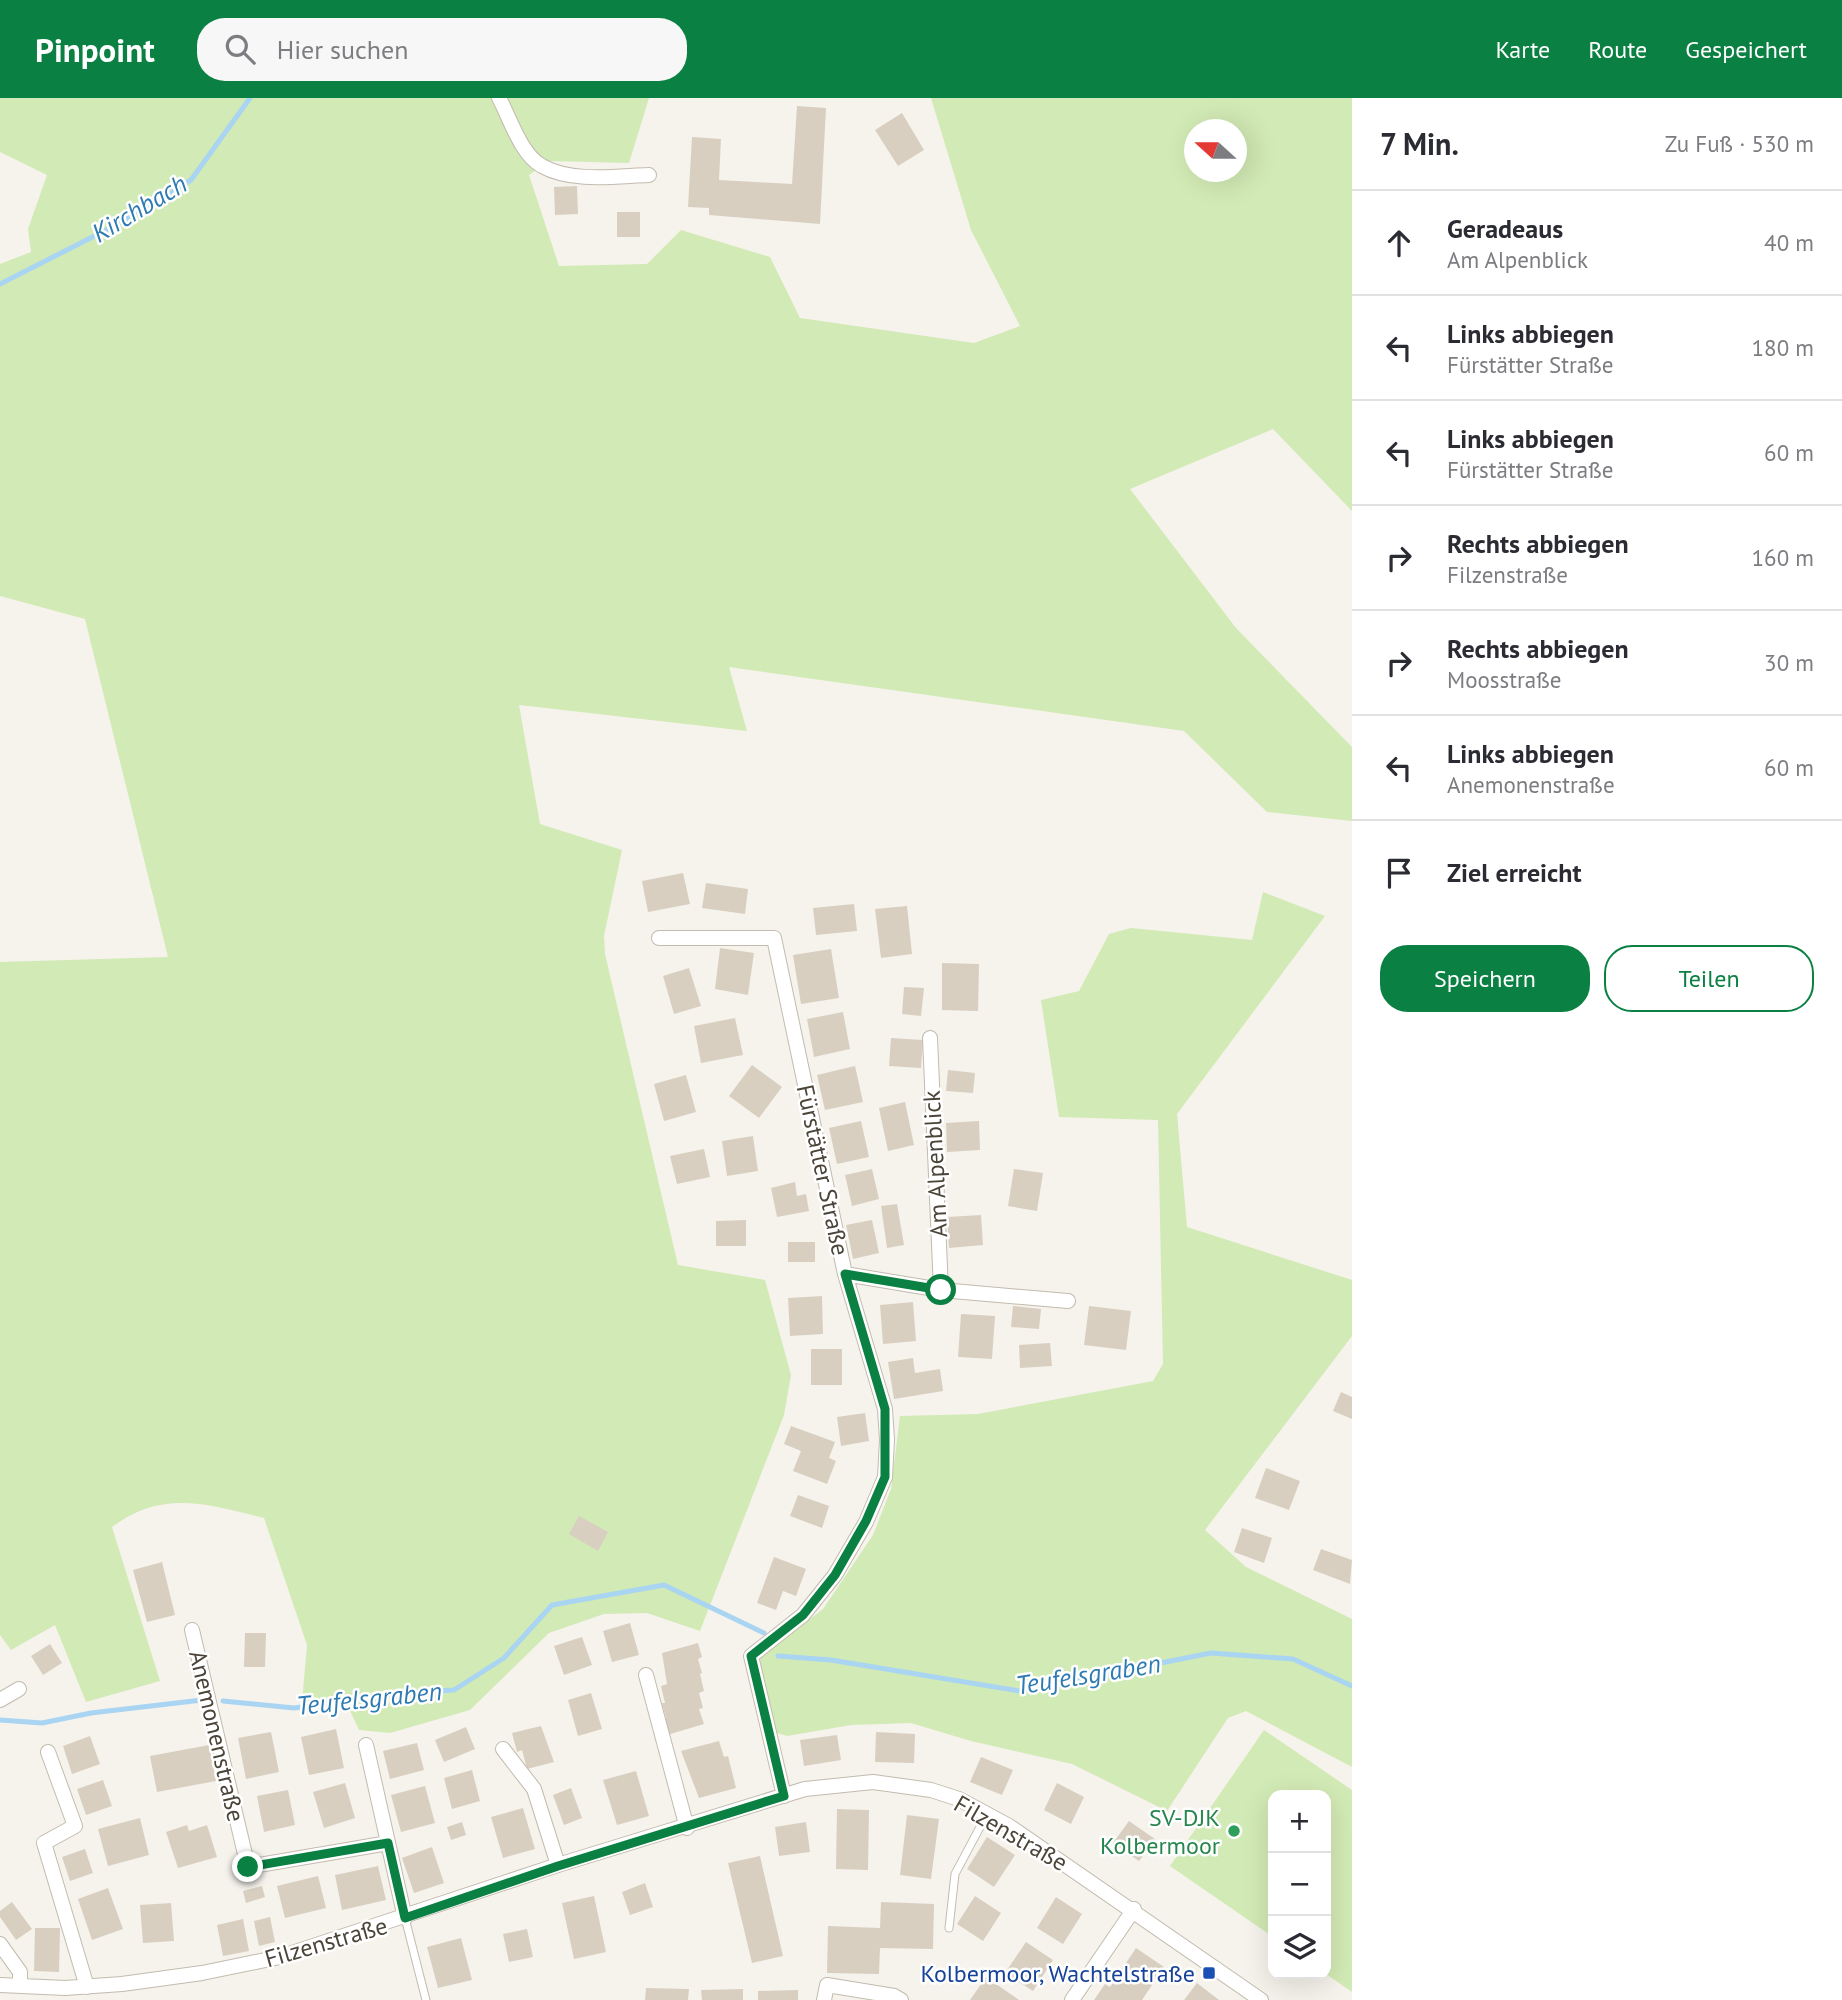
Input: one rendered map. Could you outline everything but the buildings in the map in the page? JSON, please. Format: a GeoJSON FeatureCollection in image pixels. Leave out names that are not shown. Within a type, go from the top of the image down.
{"type":"FeatureCollection","features":[{"type":"Feature","properties":{"kind":"street"},"geometry":{"type":"LineString","coordinates":[[499,98],[523,144],[540,166],[565,174],[607,177],[649,175]]}},
{"type":"Feature","properties":{"kind":"street","name":"Fürstätter Straße"},"geometry":{"type":"LineString","coordinates":[[659,938],[774,938],[845,1274],[885,1409],[885,1477],[866,1521],[835,1575],[803,1615],[751,1656],[784,1796]]}},
{"type":"Feature","properties":{"kind":"street","name":"Am Alpenblick"},"geometry":{"type":"LineString","coordinates":[[930,1038],[941,1290]]}},
{"type":"Feature","properties":{"kind":"street"},"geometry":{"type":"LineString","coordinates":[[845,1274],[941,1290],[1068,1301]]}},
{"type":"Feature","properties":{"kind":"street","name":"Anemonenstraße"},"geometry":{"type":"LineString","coordinates":[[192,1630],[248,1867],[388,1843]]}},
{"type":"Feature","properties":{"kind":"street"},"geometry":{"type":"LineString","coordinates":[[646,1675],[687,1828]]}},
{"type":"Feature","properties":{"kind":"street"},"geometry":{"type":"LineString","coordinates":[[0,1700],[19,1689]]}},
{"type":"Feature","properties":{"kind":"street"},"geometry":{"type":"LineString","coordinates":[[366,1745],[405,1918]]}},
{"type":"Feature","properties":{"kind":"street"},"geometry":{"type":"LineString","coordinates":[[503,1749],[534,1789],[558,1866]]}},
{"type":"Feature","properties":{"kind":"street"},"geometry":{"type":"LineString","coordinates":[[48,1752],[75,1826],[44,1843],[87,1987]]}},
{"type":"Feature","properties":{"kind":"street","name":"Filzenstraße"},"geometry":{"type":"LineString","coordinates":[[0,1985],[87,1987],[202,1973],[280,1957],[784,1796],[834,1784],[873,1782],[905,1784],[959,1799],[987,1813],[1134,1909],[1261,2000]]}},
{"type":"Feature","properties":{"kind":"street"},"geometry":{"type":"LineString","coordinates":[[1072,2000],[1134,1909]]}},
{"type":"Feature","properties":{"kind":"street"},"geometry":{"type":"LineString","coordinates":[[0,1944],[20,1972],[20,1985]]}},
{"type":"Feature","properties":{"kind":"street"},"geometry":{"type":"LineString","coordinates":[[824,2000],[827,1984],[894,1996],[901,2000]]}},
{"type":"Feature","properties":{"kind":"lane"},"geometry":{"type":"LineString","coordinates":[[949,1928],[955,1874],[987,1813]]}},
{"type":"Feature","properties":{"kind":"lane"},"geometry":{"type":"LineString","coordinates":[[405,1918],[426,2000]]}},
{"type":"Feature","properties":{"kind":"green space"},"geometry":{"type":"Polygon","coordinates":[[[0,98],[649,98],[629,163],[550,161],[529,175],[559,266],[647,264],[681,230],[770,257],[800,318],[974,343],[1020,326],[971,230],[931,98],[1352,98],[1352,511],[1273,429],[1130,489],[1236,628],[1352,747],[1352,821],[1267,812],[1184,731],[729,667],[747,731],[519,705],[540,824],[622,850],[604,936],[605,954],[678,1265],[765,1280],[791,1375],[784,1415],[700,1631],[647,1613],[604,1614],[549,1633],[470,1710],[390,1733],[359,1730],[347,1704],[301,1714],[307,1645],[264,1518],[224,1508],[186,1503],[149,1508],[112,1527],[160,1681],[86,1702],[55,1625],[11,1650],[0,1635],[0,962],[168,957],[85,619],[0,596],[0,264],[31,252],[28,229],[47,175],[0,152],[0,98]]]}},
{"type":"Feature","properties":{"kind":"green space"},"geometry":{"type":"Polygon","coordinates":[[[1263,892],[1325,916],[1177,1114],[1187,1227],[1352,1280],[1352,1336],[1205,1530],[1246,1567],[1352,1619],[1352,1767],[1246,1711],[1228,1718],[1167,1811],[1072,1764],[971,1741],[911,1723],[851,1725],[787,1736],[777,1733],[758,1659],[823,1609],[873,1535],[891,1489],[900,1416],[978,1414],[1153,1381],[1163,1364],[1158,1120],[1059,1117],[1041,1000],[1079,991],[1109,934],[1131,928],[1252,940],[1263,892]]]}},
{"type":"Feature","properties":{"kind":"green space","name":"SV-DJK Kolbermoor"},"geometry":{"type":"Polygon","coordinates":[[[1264,1730],[1352,1790],[1352,1992],[1331,1977],[1331,1790],[1268,1790],[1268,1934],[1170,1866],[1264,1730]]]}},
{"type":"Feature","properties":{"kind":"waterway","name":"Kirchbach"},"geometry":{"type":"LineString","coordinates":[[0,284],[118,224],[191,180],[250,98]]}},
{"type":"Feature","properties":{"kind":"waterway","name":"Teufelsgraben"},"geometry":{"type":"LineString","coordinates":[[223,1701],[294,1708],[401,1693],[454,1690],[504,1658],[552,1605],[664,1585],[764,1633]]}},
{"type":"Feature","properties":{"kind":"waterway","name":"Teufelsgraben"},"geometry":{"type":"LineString","coordinates":[[778,1656],[831,1660],[1019,1691],[1211,1653],[1293,1659],[1352,1686]]}},
{"type":"Feature","properties":{"kind":"waterway","name":"Teufelsgraben"},"geometry":{"type":"LineString","coordinates":[[0,1720],[42,1723],[91,1713],[202,1700]]}},
{"type":"Feature","properties":{"kind":"place","name":"SV-DJK Kolbermoor"},"geometry":{"type":"Point","coordinates":[1234,1831]}},
{"type":"Feature","properties":{"kind":"place","name":"Kolbermoor, Wachtelstraße"},"geometry":{"type":"Point","coordinates":[1209,1973]}},
{"type":"Feature","properties":{"kind":"route"},"geometry":{"type":"LineString","coordinates":[[248,1867],[388,1843],[405,1918],[558,1866],[784,1796],[751,1656],[803,1615],[835,1575],[866,1521],[885,1477],[885,1409],[845,1274],[941,1290]]}}]}
